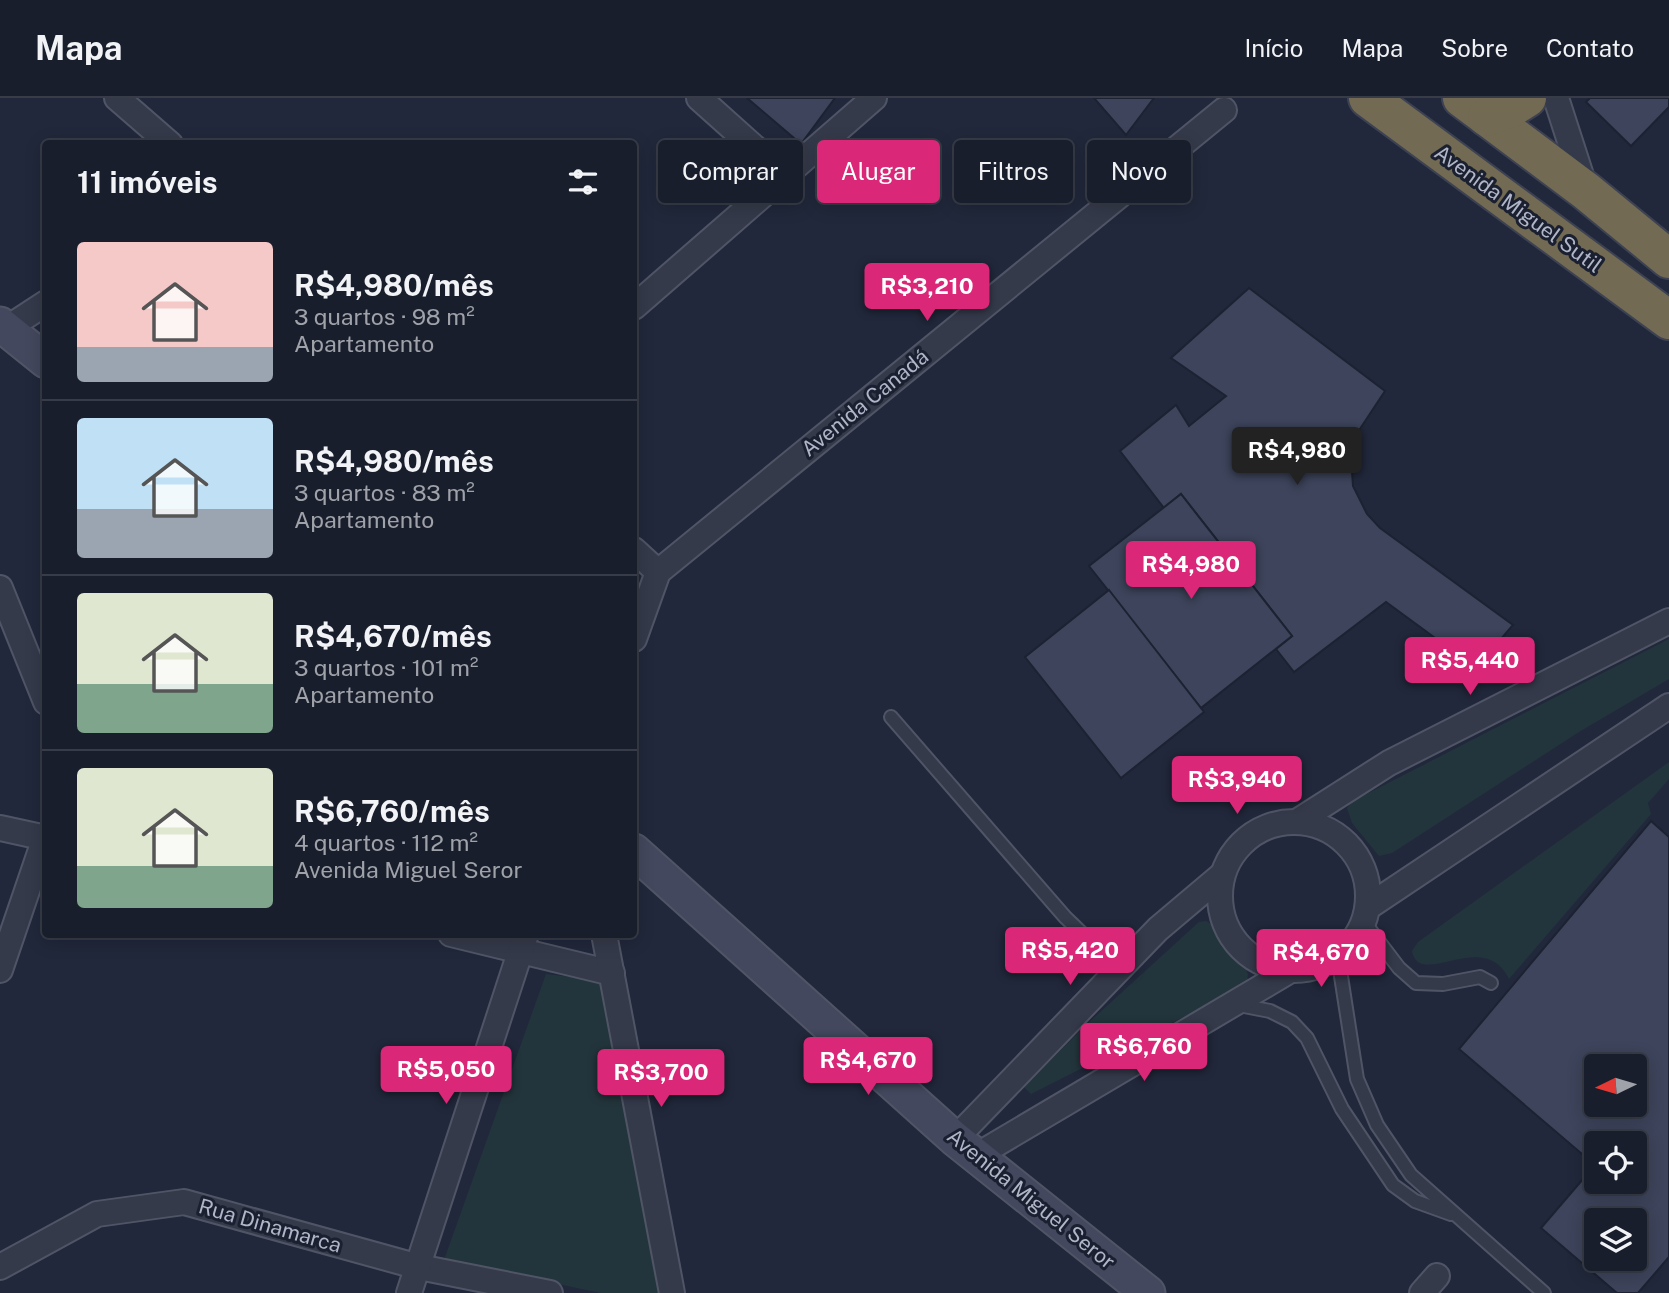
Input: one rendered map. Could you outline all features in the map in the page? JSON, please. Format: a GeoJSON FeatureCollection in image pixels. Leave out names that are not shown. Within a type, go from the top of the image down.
{"type":"FeatureCollection","features":[{"type":"Feature","properties":{"kind":"highway","name":"Avenida Miguel Sutil"},"geometry":{"type":"LineString","coordinates":[[1368,98],[1669,320]]}},
{"type":"Feature","properties":{"kind":"highway"},"geometry":{"type":"LineString","coordinates":[[1474,107],[1511,108],[1527,98]]}},
{"type":"Feature","properties":{"kind":"highway"},"geometry":{"type":"LineString","coordinates":[[1474,107],[1586,191],[1669,259]]}},
{"type":"Feature","properties":{"kind":"street"},"geometry":{"type":"LineString","coordinates":[[699,98],[746,140]]}},
{"type":"Feature","properties":{"kind":"street"},"geometry":{"type":"LineString","coordinates":[[803,159],[874,98]]}},
{"type":"Feature","properties":{"kind":"street"},"geometry":{"type":"LineString","coordinates":[[1556,98],[1586,191]]}},
{"type":"Feature","properties":{"kind":"street"},"geometry":{"type":"LineString","coordinates":[[121,99],[166,140]]}},
{"type":"Feature","properties":{"kind":"street","name":"Avenida Canadá"},"geometry":{"type":"LineString","coordinates":[[658,572],[1224,110]]}},
{"type":"Feature","properties":{"kind":"street"},"geometry":{"type":"LineString","coordinates":[[637,304],[753,203]]}},
{"type":"Feature","properties":{"kind":"street"},"geometry":{"type":"LineString","coordinates":[[42,305],[3,329],[42,358]]}},
{"type":"Feature","properties":{"kind":"street"},"geometry":{"type":"LineString","coordinates":[[637,553],[658,572],[637,631]]}},
{"type":"Feature","properties":{"kind":"street"},"geometry":{"type":"LineString","coordinates":[[0,589],[42,692]]}},
{"type":"Feature","properties":{"kind":"street"},"geometry":{"type":"LineString","coordinates":[[1298,821],[1389,763],[1669,621]]}},
{"type":"Feature","properties":{"kind":"street"},"geometry":{"type":"LineString","coordinates":[[1366,915],[1669,706]]}},
{"type":"Feature","properties":{"kind":"street"},"geometry":{"type":"LineString","coordinates":[[1298,821],[1321,826],[1341,837],[1356,854],[1366,876],[1366,915],[1353,942],[1338,957],[1306,970],[1289,971],[1267,966],[1248,955],[1233,939],[1223,919],[1219,897],[1222,875],[1233,852],[1250,835],[1273,824],[1298,821]]}},
{"type":"Feature","properties":{"kind":"street"},"geometry":{"type":"LineString","coordinates":[[0,828],[42,836]]}},
{"type":"Feature","properties":{"kind":"street"},"geometry":{"type":"LineString","coordinates":[[0,970],[42,846]]}},
{"type":"Feature","properties":{"kind":"street","name":"Avenida Miguel Seror"},"geometry":{"type":"LineString","coordinates":[[637,854],[965,1147],[1148,1293]]}},
{"type":"Feature","properties":{"kind":"street"},"geometry":{"type":"LineString","coordinates":[[965,1147],[1119,969],[1158,929],[1222,875]]}},
{"type":"Feature","properties":{"kind":"street"},"geometry":{"type":"LineString","coordinates":[[483,938],[523,943],[612,973]]}},
{"type":"Feature","properties":{"kind":"street"},"geometry":{"type":"LineString","coordinates":[[605,938],[672,1293]]}},
{"type":"Feature","properties":{"kind":"street"},"geometry":{"type":"LineString","coordinates":[[409,1293],[523,943]]}},
{"type":"Feature","properties":{"kind":"street"},"geometry":{"type":"LineString","coordinates":[[965,1147],[1289,971]]}},
{"type":"Feature","properties":{"kind":"street","name":"Rua Dinamarca"},"geometry":{"type":"LineString","coordinates":[[0,1267],[97,1214],[184,1202],[419,1267],[550,1293]]}},
{"type":"Feature","properties":{"kind":"lane"},"geometry":{"type":"LineString","coordinates":[[891,717],[1065,918],[1119,969]]}},
{"type":"Feature","properties":{"kind":"lane"},"geometry":{"type":"LineString","coordinates":[[1366,915],[1399,968],[1416,983],[1443,984],[1480,977],[1491,983]]}},
{"type":"Feature","properties":{"kind":"lane"},"geometry":{"type":"LineString","coordinates":[[1338,957],[1357,1079],[1377,1125],[1411,1175],[1544,1293]]}},
{"type":"Feature","properties":{"kind":"lane"},"geometry":{"type":"LineString","coordinates":[[1232,1004],[1270,1011],[1292,1022],[1307,1038],[1342,1108],[1393,1185],[1415,1200],[1458,1217]]}},
{"type":"Feature","properties":{"kind":"shaded area"},"geometry":{"type":"Polygon","coordinates":[[[1669,639],[1669,679],[1579,732],[1392,853],[1379,856],[1352,823],[1347,808],[1353,801],[1669,639]]]}},
{"type":"Feature","properties":{"kind":"shaded area"},"geometry":{"type":"Polygon","coordinates":[[[1669,762],[1669,779],[1648,803],[1651,814],[1509,979],[1498,964],[1484,958],[1427,965],[1417,961],[1412,951],[1418,942],[1669,762]]]}},
{"type":"Feature","properties":{"kind":"shaded area"},"geometry":{"type":"Polygon","coordinates":[[[1206,921],[1211,924],[1230,954],[1245,967],[1247,982],[1237,990],[1031,1094],[1024,1087],[1085,1026],[1199,922],[1206,921]]]}},
{"type":"Feature","properties":{"kind":"shaded area"},"geometry":{"type":"Polygon","coordinates":[[[546,974],[605,981],[662,1293],[601,1293],[444,1260],[546,974]]]}},
{"type":"Feature","properties":{"kind":"building"},"geometry":{"type":"Polygon","coordinates":[[[747,98],[835,98],[803,141],[796,140],[747,98]]]}},
{"type":"Feature","properties":{"kind":"building"},"geometry":{"type":"Polygon","coordinates":[[[1094,98],[1154,98],[1126,135],[1094,98]]]}},
{"type":"Feature","properties":{"kind":"building"},"geometry":{"type":"Polygon","coordinates":[[[1590,98],[1669,98],[1669,107],[1631,146],[1586,102],[1590,98]]]}},
{"type":"Feature","properties":{"kind":"building"},"geometry":{"type":"Polygon","coordinates":[[[1249,288],[1385,391],[1356,435],[1351,457],[1353,486],[1367,514],[1380,528],[1513,625],[1476,668],[1386,602],[1294,672],[1276,649],[1292,636],[1181,494],[1164,508],[1120,451],[1176,405],[1189,426],[1226,396],[1171,358],[1249,288]]]}},
{"type":"Feature","properties":{"kind":"building"},"geometry":{"type":"Polygon","coordinates":[[[1181,494],[1292,636],[1201,708],[1089,566],[1181,494]]]}},
{"type":"Feature","properties":{"kind":"building"},"geometry":{"type":"Polygon","coordinates":[[[1109,590],[1204,712],[1121,778],[1025,657],[1109,590]]]}},
{"type":"Feature","properties":{"kind":"building"},"geometry":{"type":"Polygon","coordinates":[[[1651,821],[1669,837],[1669,1257],[1638,1293],[1617,1293],[1591,1271],[1647,1271],[1647,1208],[1584,1208],[1584,1265],[1541,1228],[1584,1178],[1584,1194],[1647,1194],[1647,1131],[1584,1131],[1584,1156],[1459,1049],[1651,821]]]}}]}
